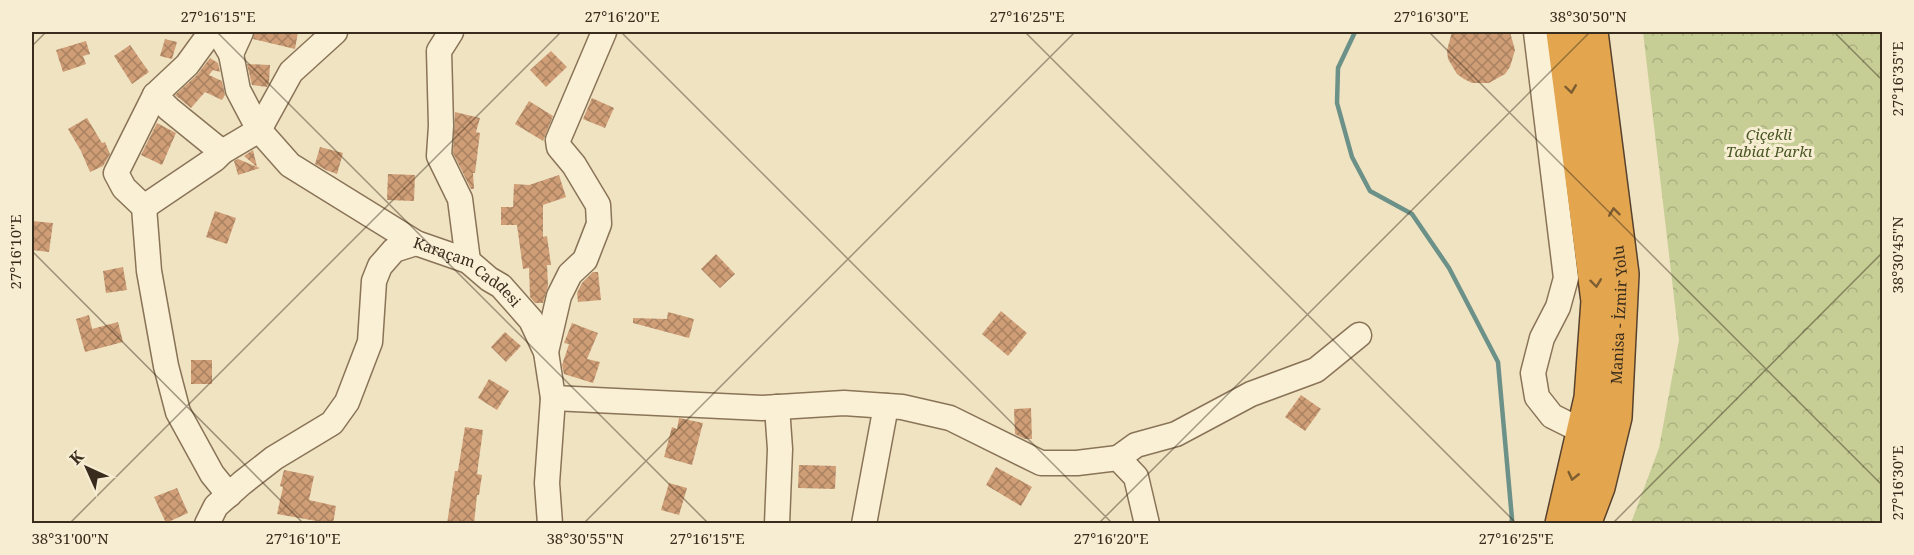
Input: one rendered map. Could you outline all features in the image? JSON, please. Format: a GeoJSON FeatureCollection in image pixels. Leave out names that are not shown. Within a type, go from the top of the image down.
{"type":"FeatureCollection","features":[{"type":"Feature","properties":{"kind":"highway","name":"Manisa - İzmir Yolu"},"geometry":{"type":"LineString","coordinates":[[1562,524],[1591,398],[1598,301],[1563,32]]}},
{"type":"Feature","properties":{"kind":"highway","name":"Manisa - İzmir Yolu"},"geometry":{"type":"LineString","coordinates":[[1584,524],[1598,487],[1616,417],[1622,274],[1591,32]]}},
{"type":"Feature","properties":{"kind":"street"},"geometry":{"type":"LineString","coordinates":[[211,32],[187,65],[155,95],[116,173],[124,188],[144,207],[149,271],[166,366],[178,412],[212,474],[229,495]]}},
{"type":"Feature","properties":{"kind":"street"},"geometry":{"type":"LineString","coordinates":[[218,32],[231,54],[238,90],[259,130],[290,165],[416,243]]}},
{"type":"Feature","properties":{"kind":"street"},"geometry":{"type":"LineString","coordinates":[[231,54],[241,32]]}},
{"type":"Feature","properties":{"kind":"street"},"geometry":{"type":"LineString","coordinates":[[144,207],[222,152],[259,130],[291,72],[335,32]]}},
{"type":"Feature","properties":{"kind":"street"},"geometry":{"type":"LineString","coordinates":[[451,32],[439,51],[441,126],[439,156],[460,199],[468,261]]}},
{"type":"Feature","properties":{"kind":"street"},"geometry":{"type":"LineString","coordinates":[[546,352],[559,296],[570,274],[585,260],[599,224],[598,205],[574,165],[560,147],[558,140],[604,32]]}},
{"type":"Feature","properties":{"kind":"street"},"geometry":{"type":"LineString","coordinates":[[1536,32],[1566,278],[1558,308],[1542,338],[1533,373],[1538,397],[1552,416],[1584,432]]}},
{"type":"Feature","properties":{"kind":"street"},"geometry":{"type":"LineString","coordinates":[[155,95],[222,152]]}},
{"type":"Feature","properties":{"kind":"street","name":"Karaçam Caddesi"},"geometry":{"type":"LineString","coordinates":[[207,524],[216,506],[274,458],[332,423],[347,402],[370,342],[374,281],[380,266],[394,250],[416,243],[468,261],[501,286],[531,320],[546,352],[553,398],[548,483],[550,524]]}},
{"type":"Feature","properties":{"kind":"street"},"geometry":{"type":"LineString","coordinates":[[553,398],[777,407],[844,403],[902,407],[950,418],[1041,463],[1077,463],[1118,458],[1136,445],[1176,434],[1251,394],[1316,369],[1359,335]]}},
{"type":"Feature","properties":{"kind":"street"},"geometry":{"type":"LineString","coordinates":[[864,524],[886,406]]}},
{"type":"Feature","properties":{"kind":"street"},"geometry":{"type":"LineString","coordinates":[[777,407],[780,449],[777,524]]}},
{"type":"Feature","properties":{"kind":"street"},"geometry":{"type":"LineString","coordinates":[[1118,458],[1136,477],[1147,524]]}},
{"type":"Feature","properties":{"kind":"green space","name":"Çiçekli Tabiat Parkı"},"geometry":{"type":"Polygon","coordinates":[[[1643,32],[1882,32],[1882,523],[1631,523],[1659,448],[1679,340],[1643,32]]]}},
{"type":"Feature","properties":{"kind":"building"},"geometry":{"type":"Polygon","coordinates":[[[255,32],[298,32],[295,49],[253,39],[255,32]]]}},
{"type":"Feature","properties":{"kind":"building"},"geometry":{"type":"Polygon","coordinates":[[[1452,32],[1510,32],[1515,50],[1510,67],[1505,74],[1489,83],[1472,83],[1464,79],[1457,74],[1448,59],[1447,50],[1452,32]]]}},
{"type":"Feature","properties":{"kind":"building"},"geometry":{"type":"Polygon","coordinates":[[[165,39],[177,42],[172,59],[160,56],[165,39]]]}},
{"type":"Feature","properties":{"kind":"building"},"geometry":{"type":"Polygon","coordinates":[[[86,41],[90,54],[83,56],[86,64],[63,72],[56,50],[86,41]]]}},
{"type":"Feature","properties":{"kind":"building"},"geometry":{"type":"Polygon","coordinates":[[[130,45],[149,72],[132,84],[114,56],[130,45]]]}},
{"type":"Feature","properties":{"kind":"building"},"geometry":{"type":"Polygon","coordinates":[[[551,51],[567,67],[546,87],[530,70],[551,51]]]}},
{"type":"Feature","properties":{"kind":"building"},"geometry":{"type":"Polygon","coordinates":[[[210,58],[218,63],[220,72],[213,70],[209,75],[222,81],[225,95],[222,100],[205,92],[191,108],[175,95],[197,75],[210,58]]]}},
{"type":"Feature","properties":{"kind":"building"},"geometry":{"type":"Polygon","coordinates":[[[247,64],[270,65],[267,87],[252,85],[247,64]]]}},
{"type":"Feature","properties":{"kind":"building"},"geometry":{"type":"Polygon","coordinates":[[[592,98],[614,108],[605,128],[583,119],[592,98]]]}},
{"type":"Feature","properties":{"kind":"building"},"geometry":{"type":"Polygon","coordinates":[[[529,101],[553,116],[543,141],[515,124],[529,101]]]}},
{"type":"Feature","properties":{"kind":"building"},"geometry":{"type":"Polygon","coordinates":[[[455,112],[480,118],[476,132],[480,133],[475,173],[473,173],[474,189],[471,189],[453,153],[455,112]]]}},
{"type":"Feature","properties":{"kind":"building"},"geometry":{"type":"Polygon","coordinates":[[[87,118],[102,143],[105,142],[110,154],[103,166],[90,172],[68,129],[87,118]]]}},
{"type":"Feature","properties":{"kind":"building"},"geometry":{"type":"Polygon","coordinates":[[[157,123],[176,133],[162,165],[141,155],[157,123]]]}},
{"type":"Feature","properties":{"kind":"building"},"geometry":{"type":"Polygon","coordinates":[[[320,147],[343,153],[337,174],[315,164],[320,147]]]}},
{"type":"Feature","properties":{"kind":"building"},"geometry":{"type":"Polygon","coordinates":[[[253,150],[257,167],[244,156],[253,150]]]}},
{"type":"Feature","properties":{"kind":"building"},"geometry":{"type":"Polygon","coordinates":[[[238,159],[260,168],[238,175],[234,161],[238,159]]]}},
{"type":"Feature","properties":{"kind":"building"},"geometry":{"type":"Polygon","coordinates":[[[388,174],[415,175],[414,201],[387,200],[388,174]]]}},
{"type":"Feature","properties":{"kind":"building"},"geometry":{"type":"Polygon","coordinates":[[[559,175],[566,197],[543,205],[543,237],[547,236],[551,265],[547,265],[548,286],[543,303],[535,303],[530,297],[529,268],[523,269],[517,225],[501,225],[501,207],[513,207],[514,184],[529,185],[559,175]]]}},
{"type":"Feature","properties":{"kind":"building"},"geometry":{"type":"Polygon","coordinates":[[[215,211],[236,218],[227,244],[206,237],[215,211]]]}},
{"type":"Feature","properties":{"kind":"building"},"geometry":{"type":"Polygon","coordinates":[[[32,221],[53,223],[49,252],[32,250],[32,221]]]}},
{"type":"Feature","properties":{"kind":"building"},"geometry":{"type":"Polygon","coordinates":[[[716,254],[735,274],[720,288],[701,269],[716,254]]]}},
{"type":"Feature","properties":{"kind":"building"},"geometry":{"type":"Polygon","coordinates":[[[123,267],[127,290],[106,293],[103,271],[123,267]]]}},
{"type":"Feature","properties":{"kind":"building"},"geometry":{"type":"Polygon","coordinates":[[[593,272],[598,272],[601,300],[578,302],[577,293],[582,283],[593,272]]]}},
{"type":"Feature","properties":{"kind":"building"},"geometry":{"type":"Polygon","coordinates":[[[1001,311],[1027,333],[1008,356],[982,334],[1001,311]]]}},
{"type":"Feature","properties":{"kind":"building"},"geometry":{"type":"Polygon","coordinates":[[[668,312],[694,319],[689,338],[633,323],[633,318],[667,319],[668,312]]]}},
{"type":"Feature","properties":{"kind":"building"},"geometry":{"type":"Polygon","coordinates":[[[89,315],[92,329],[118,322],[123,342],[85,352],[76,319],[89,315]]]}},
{"type":"Feature","properties":{"kind":"building"},"geometry":{"type":"Polygon","coordinates":[[[572,323],[598,333],[587,359],[600,362],[593,383],[564,374],[562,365],[569,344],[564,343],[572,323]]]}},
{"type":"Feature","properties":{"kind":"building"},"geometry":{"type":"Polygon","coordinates":[[[505,332],[521,346],[506,362],[491,347],[505,332]]]}},
{"type":"Feature","properties":{"kind":"building"},"geometry":{"type":"Polygon","coordinates":[[[191,360],[212,360],[212,384],[191,384],[191,360]]]}},
{"type":"Feature","properties":{"kind":"building"},"geometry":{"type":"Polygon","coordinates":[[[489,379],[509,391],[497,410],[478,398],[489,379]]]}},
{"type":"Feature","properties":{"kind":"building"},"geometry":{"type":"Polygon","coordinates":[[[1301,395],[1321,409],[1305,431],[1285,417],[1301,395]]]}},
{"type":"Feature","properties":{"kind":"building"},"geometry":{"type":"Polygon","coordinates":[[[1031,408],[1032,439],[1025,439],[1015,434],[1014,409],[1031,408]]]}},
{"type":"Feature","properties":{"kind":"building"},"geometry":{"type":"Polygon","coordinates":[[[679,418],[703,423],[692,465],[664,457],[672,427],[677,429],[679,418]]]}},
{"type":"Feature","properties":{"kind":"building"},"geometry":{"type":"Polygon","coordinates":[[[465,427],[483,430],[477,474],[482,475],[474,524],[447,524],[455,471],[458,471],[465,427]]]}},
{"type":"Feature","properties":{"kind":"building"},"geometry":{"type":"Polygon","coordinates":[[[799,465],[836,466],[835,489],[798,488],[799,465]]]}},
{"type":"Feature","properties":{"kind":"building"},"geometry":{"type":"Polygon","coordinates":[[[996,467],[1032,487],[1021,506],[986,485],[996,467]]]}},
{"type":"Feature","properties":{"kind":"building"},"geometry":{"type":"Polygon","coordinates":[[[284,470],[314,476],[309,500],[336,506],[333,524],[277,514],[284,470]]]}},
{"type":"Feature","properties":{"kind":"building"},"geometry":{"type":"Polygon","coordinates":[[[669,483],[687,488],[679,515],[661,510],[669,483]]]}},
{"type":"Feature","properties":{"kind":"building"},"geometry":{"type":"Polygon","coordinates":[[[177,488],[188,513],[166,523],[154,497],[177,488]]]}},
{"type":"Feature","properties":{"kind":"waterway"},"geometry":{"type":"LineString","coordinates":[[1355,32],[1338,68],[1337,103],[1352,157],[1370,191],[1412,214],[1449,268],[1498,362],[1511,524]]}}]}
